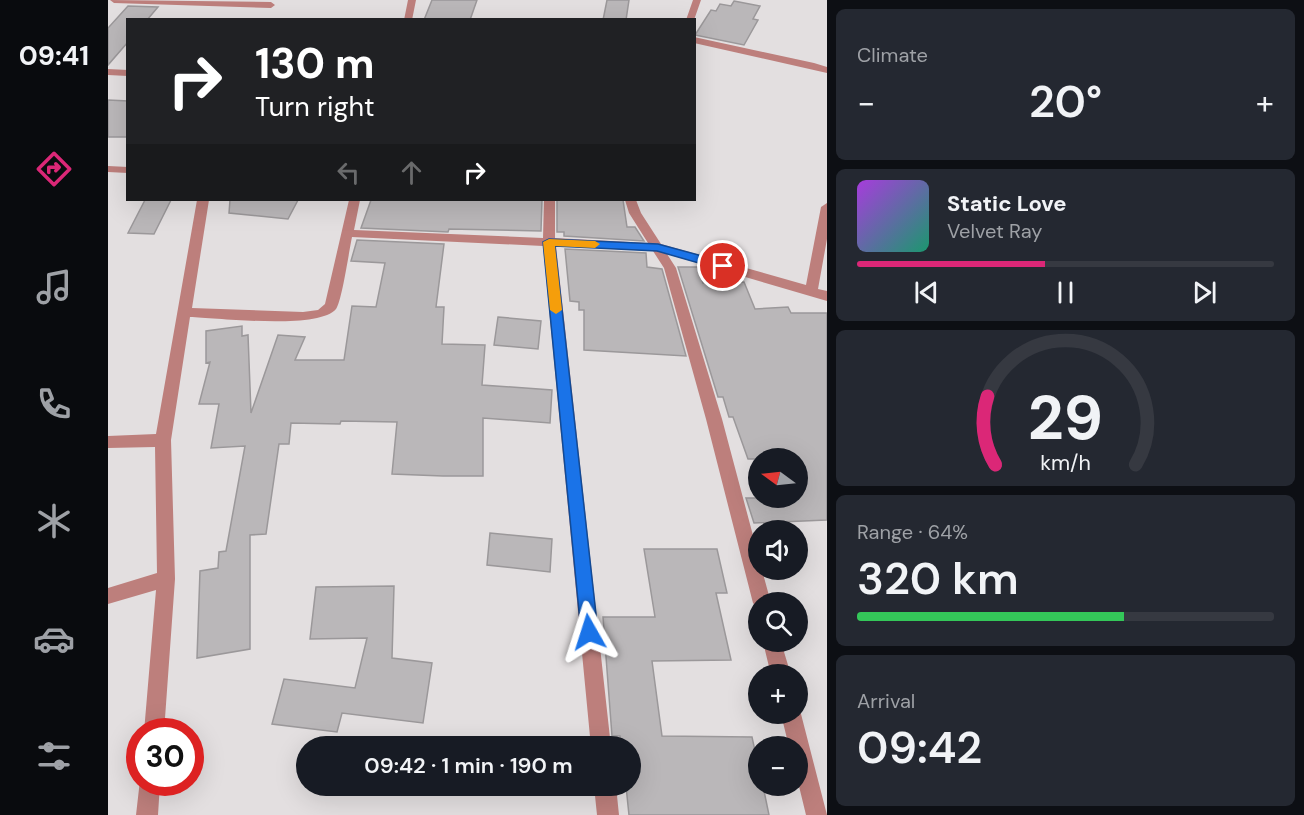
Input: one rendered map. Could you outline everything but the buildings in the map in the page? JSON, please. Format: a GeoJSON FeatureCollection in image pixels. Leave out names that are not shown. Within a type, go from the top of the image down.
{"type":"FeatureCollection","features":[{"type":"Feature","properties":{"kind":"street"},"geometry":{"type":"LineString","coordinates":[[114,0],[271,6]]}},
{"type":"Feature","properties":{"kind":"street"},"geometry":{"type":"LineString","coordinates":[[408,18],[412,0]]}},
{"type":"Feature","properties":{"kind":"street"},"geometry":{"type":"LineString","coordinates":[[691,18],[697,0]]}},
{"type":"Feature","properties":{"kind":"street"},"geometry":{"type":"LineString","coordinates":[[696,40],[743,52],[791,59],[827,70]]}},
{"type":"Feature","properties":{"kind":"street"},"geometry":{"type":"LineString","coordinates":[[108,72],[126,73]]}},
{"type":"Feature","properties":{"kind":"street"},"geometry":{"type":"LineString","coordinates":[[108,169],[126,170]]}},
{"type":"Feature","properties":{"kind":"street"},"geometry":{"type":"LineString","coordinates":[[155,718],[166,579],[163,440],[203,201]]}},
{"type":"Feature","properties":{"kind":"street"},"geometry":{"type":"LineString","coordinates":[[184,312],[303,317],[322,315],[331,306],[354,201]]}},
{"type":"Feature","properties":{"kind":"street"},"geometry":{"type":"LineString","coordinates":[[550,201],[549,242],[600,736]]}},
{"type":"Feature","properties":{"kind":"street"},"geometry":{"type":"LineString","coordinates":[[631,201],[635,213],[670,268],[714,419],[759,592]]}},
{"type":"Feature","properties":{"kind":"street"},"geometry":{"type":"LineString","coordinates":[[811,291],[827,207]]}},
{"type":"Feature","properties":{"kind":"street"},"geometry":{"type":"LineString","coordinates":[[346,233],[658,247],[827,296]]}},
{"type":"Feature","properties":{"kind":"street"},"geometry":{"type":"LineString","coordinates":[[108,442],[163,440]]}},
{"type":"Feature","properties":{"kind":"street"},"geometry":{"type":"LineString","coordinates":[[108,596],[166,579]]}},
{"type":"Feature","properties":{"kind":"street"},"geometry":{"type":"LineString","coordinates":[[794,724],[818,815]]}},
{"type":"Feature","properties":{"kind":"street"},"geometry":{"type":"LineString","coordinates":[[147,815],[148,796]]}},
{"type":"Feature","properties":{"kind":"street"},"geometry":{"type":"LineString","coordinates":[[606,796],[608,815]]}},
{"type":"Feature","properties":{"kind":"slow traffic"},"geometry":{"type":"LineString","coordinates":[[556,310],[549,242],[595,244]]}},
{"type":"Feature","properties":{"kind":"route"},"geometry":{"type":"LineString","coordinates":[[589,632],[549,242],[658,247],[723,266]]}}]}
